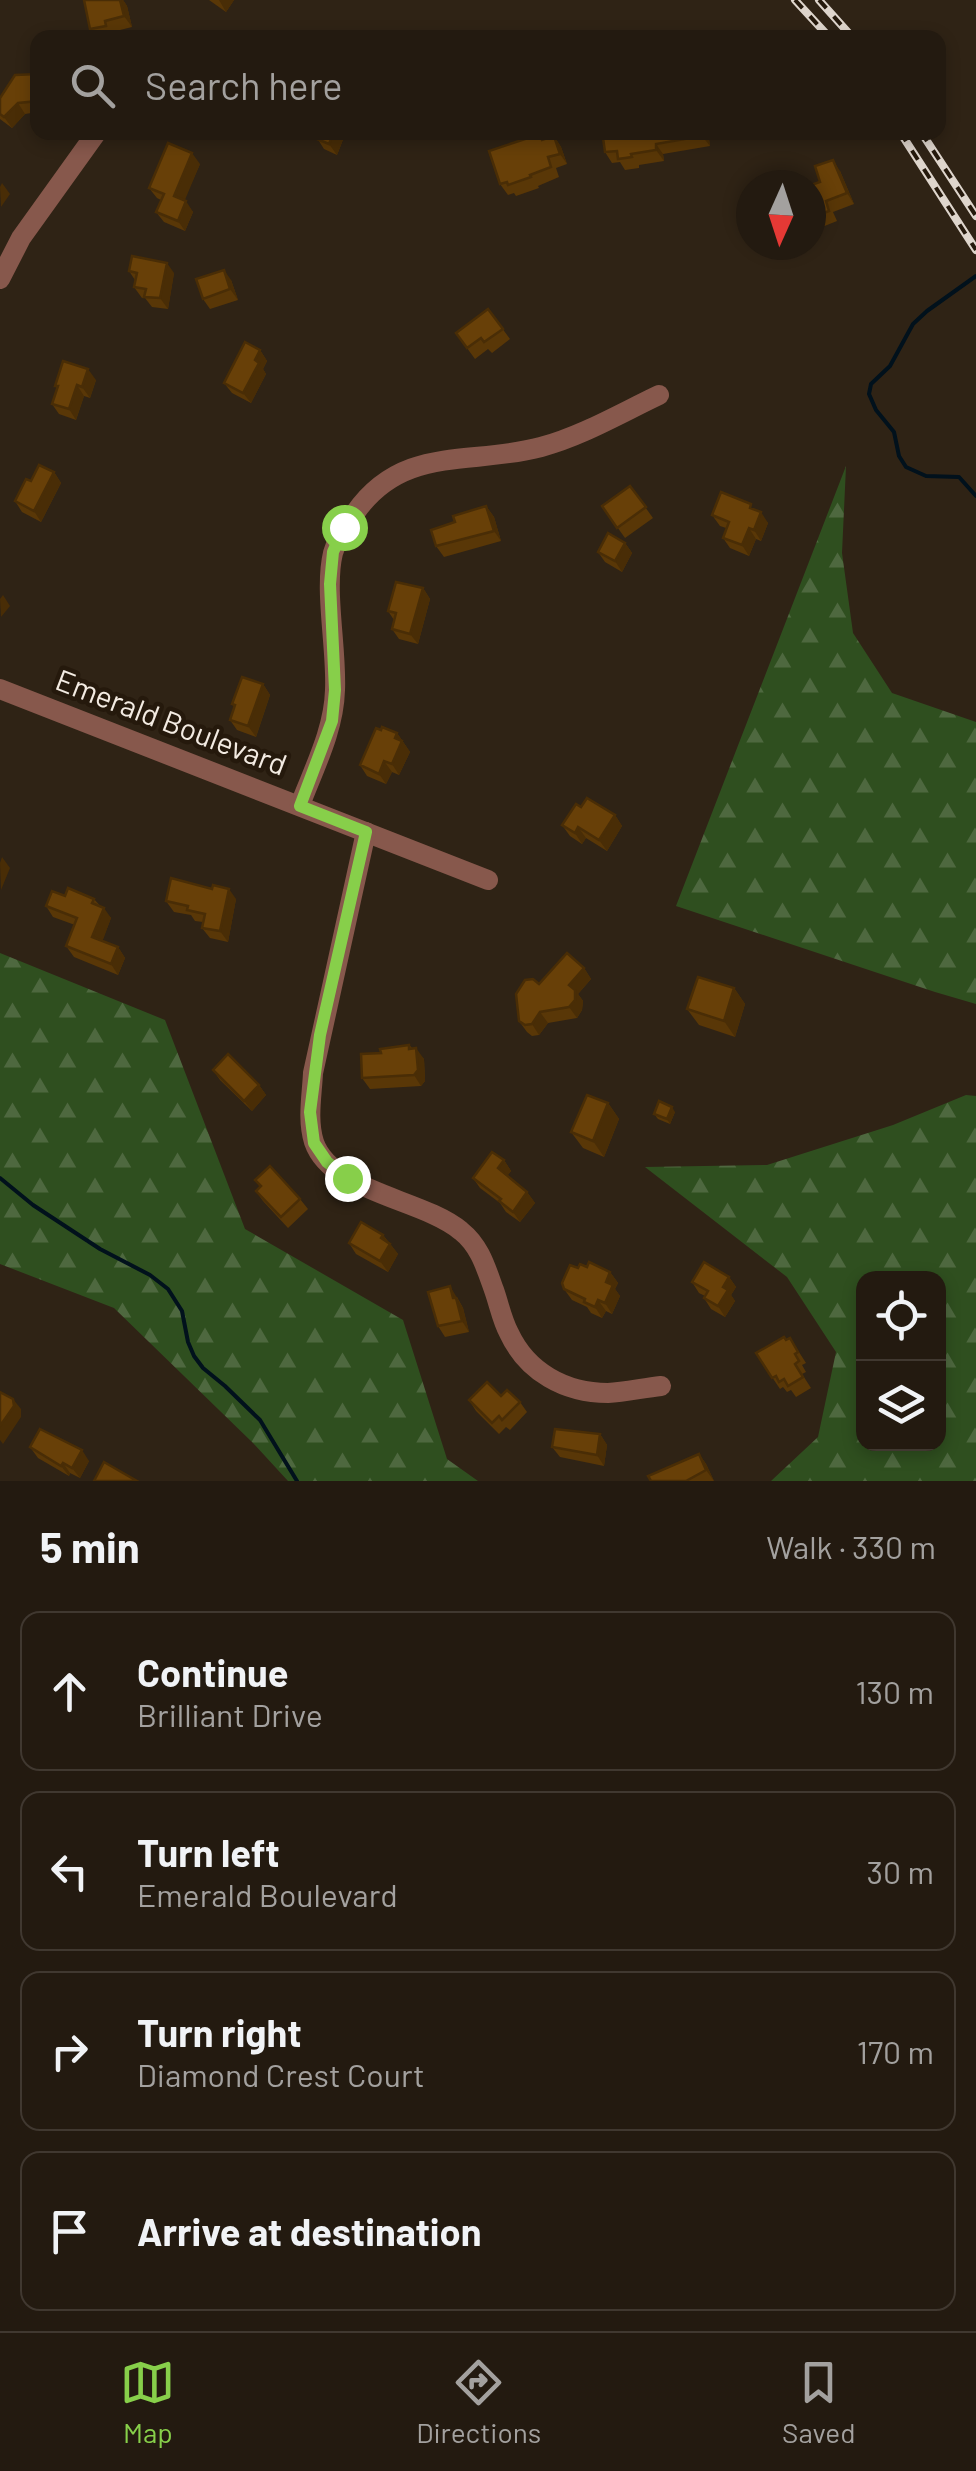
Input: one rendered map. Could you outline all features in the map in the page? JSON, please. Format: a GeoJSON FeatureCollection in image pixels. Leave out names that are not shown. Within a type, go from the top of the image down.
{"type":"FeatureCollection","features":[{"type":"Feature","properties":{"kind":"street"},"geometry":{"type":"LineString","coordinates":[[0,278],[21,238],[91,140]]}},
{"type":"Feature","properties":{"kind":"street"},"geometry":{"type":"LineString","coordinates":[[300,806],[332,721],[333,552],[344,527],[362,503],[406,469],[436,460],[542,447],[659,395]]}},
{"type":"Feature","properties":{"kind":"street","name":"Emerald Boulevard"},"geometry":{"type":"LineString","coordinates":[[0,688],[488,880]]}},
{"type":"Feature","properties":{"kind":"street"},"geometry":{"type":"LineString","coordinates":[[366,832],[320,1035],[310,1112],[314,1143],[327,1162],[347,1178],[440,1216],[464,1232],[481,1254],[509,1334],[526,1360],[549,1379],[578,1390],[608,1393],[661,1386]]}},
{"type":"Feature","properties":{"kind":"green space"},"geometry":{"type":"Polygon","coordinates":[[[846,466],[842,553],[853,633],[892,693],[976,722],[976,1004],[676,906],[846,466]]]}},
{"type":"Feature","properties":{"kind":"green space"},"geometry":{"type":"Polygon","coordinates":[[[0,953],[165,1020],[245,1229],[403,1320],[447,1459],[478,1481],[288,1481],[114,1308],[0,1264],[0,953]]]}},
{"type":"Feature","properties":{"kind":"green space"},"geometry":{"type":"Polygon","coordinates":[[[966,1095],[976,1096],[976,1481],[771,1481],[818,1437],[836,1352],[787,1277],[645,1167],[767,1165],[893,1125],[966,1095]]]}},
{"type":"Feature","properties":{"kind":"building"},"geometry":{"type":"Polygon","coordinates":[[[84,0],[120,0],[124,16],[90,29],[84,0]]]}},
{"type":"Feature","properties":{"kind":"building"},"geometry":{"type":"Polygon","coordinates":[[[30,74],[30,102],[18,103],[4,117],[0,114],[0,98],[15,75],[30,74]]]}},
{"type":"Feature","properties":{"kind":"building"},"geometry":{"type":"Polygon","coordinates":[[[522,140],[555,140],[560,154],[548,157],[551,167],[508,185],[500,184],[489,151],[522,140]]]}},
{"type":"Feature","properties":{"kind":"building"},"geometry":{"type":"Polygon","coordinates":[[[603,140],[679,140],[656,144],[656,150],[631,154],[632,157],[618,159],[617,151],[605,152],[603,140]]]}},
{"type":"Feature","properties":{"kind":"building"},"geometry":{"type":"Polygon","coordinates":[[[168,143],[192,153],[174,196],[186,201],[178,221],[156,212],[164,194],[149,188],[168,143]]]}},
{"type":"Feature","properties":{"kind":"building"},"geometry":{"type":"Polygon","coordinates":[[[833,160],[847,193],[826,201],[826,170],[816,170],[815,166],[833,160]]]}},
{"type":"Feature","properties":{"kind":"building"},"geometry":{"type":"Polygon","coordinates":[[[132,256],[167,263],[160,298],[144,297],[146,289],[134,287],[137,273],[129,271],[132,256]]]}},
{"type":"Feature","properties":{"kind":"building"},"geometry":{"type":"Polygon","coordinates":[[[224,270],[230,289],[203,299],[196,279],[224,270]]]}},
{"type":"Feature","properties":{"kind":"building"},"geometry":{"type":"Polygon","coordinates":[[[488,309],[503,329],[467,348],[456,333],[488,309]]]}},
{"type":"Feature","properties":{"kind":"building"},"geometry":{"type":"Polygon","coordinates":[[[245,342],[260,350],[255,360],[259,363],[243,393],[224,383],[245,342]]]}},
{"type":"Feature","properties":{"kind":"building"},"geometry":{"type":"Polygon","coordinates":[[[63,361],[88,369],[82,387],[77,385],[69,409],[52,404],[63,361]]]}},
{"type":"Feature","properties":{"kind":"building"},"geometry":{"type":"Polygon","coordinates":[[[39,465],[54,472],[34,511],[15,501],[26,479],[31,481],[39,465]]]}},
{"type":"Feature","properties":{"kind":"building"},"geometry":{"type":"Polygon","coordinates":[[[630,486],[646,507],[617,528],[602,506],[630,486]]]}},
{"type":"Feature","properties":{"kind":"building"},"geometry":{"type":"Polygon","coordinates":[[[721,492],[761,512],[742,545],[723,538],[729,522],[712,515],[721,492]]]}},
{"type":"Feature","properties":{"kind":"building"},"geometry":{"type":"Polygon","coordinates":[[[486,506],[494,531],[436,546],[431,530],[455,522],[453,516],[486,506]]]}},
{"type":"Feature","properties":{"kind":"building"},"geometry":{"type":"Polygon","coordinates":[[[608,533],[625,543],[615,561],[598,552],[608,533]]]}},
{"type":"Feature","properties":{"kind":"building"},"geometry":{"type":"Polygon","coordinates":[[[396,582],[423,588],[410,634],[392,629],[396,613],[388,611],[396,582]]]}},
{"type":"Feature","properties":{"kind":"building"},"geometry":{"type":"Polygon","coordinates":[[[242,677],[263,684],[248,726],[230,720],[242,677]]]}},
{"type":"Feature","properties":{"kind":"building"},"geometry":{"type":"Polygon","coordinates":[[[376,728],[397,733],[395,738],[402,741],[392,764],[384,761],[379,774],[360,765],[376,728]]]}},
{"type":"Feature","properties":{"kind":"building"},"geometry":{"type":"Polygon","coordinates":[[[587,798],[615,815],[599,840],[578,827],[575,833],[562,825],[576,804],[581,807],[587,798]]]}},
{"type":"Feature","properties":{"kind":"building"},"geometry":{"type":"Polygon","coordinates":[[[171,878],[212,889],[213,885],[229,889],[220,931],[202,928],[205,914],[166,901],[171,878]]]}},
{"type":"Feature","properties":{"kind":"building"},"geometry":{"type":"Polygon","coordinates":[[[68,888],[94,899],[92,903],[104,908],[92,937],[118,947],[111,964],[66,946],[77,918],[46,906],[52,891],[65,896],[68,888]]]}},
{"type":"Feature","properties":{"kind":"building"},"geometry":{"type":"Polygon","coordinates":[[[567,953],[584,968],[569,985],[575,990],[575,1000],[569,1007],[540,1012],[532,1024],[525,1025],[519,1021],[516,994],[525,980],[533,979],[539,984],[567,953]]]}},
{"type":"Feature","properties":{"kind":"building"},"geometry":{"type":"Polygon","coordinates":[[[698,977],[734,988],[724,1021],[687,1009],[698,977]]]}},
{"type":"Feature","properties":{"kind":"building"},"geometry":{"type":"Polygon","coordinates":[[[409,1045],[409,1049],[416,1048],[418,1070],[414,1075],[362,1078],[361,1054],[409,1045]]]}},
{"type":"Feature","properties":{"kind":"building"},"geometry":{"type":"Polygon","coordinates":[[[228,1054],[259,1085],[244,1101],[213,1070],[228,1054]]]}},
{"type":"Feature","properties":{"kind":"building"},"geometry":{"type":"Polygon","coordinates":[[[587,1095],[608,1103],[593,1141],[571,1132],[587,1095]]]}},
{"type":"Feature","properties":{"kind":"building"},"geometry":{"type":"Polygon","coordinates":[[[659,1101],[672,1107],[667,1119],[654,1114],[659,1101]]]}},
{"type":"Feature","properties":{"kind":"building"},"geometry":{"type":"Polygon","coordinates":[[[492,1152],[504,1160],[498,1168],[527,1192],[513,1212],[473,1178],[492,1152]]]}},
{"type":"Feature","properties":{"kind":"building"},"geometry":{"type":"Polygon","coordinates":[[[270,1166],[300,1199],[281,1217],[256,1191],[261,1186],[255,1180],[270,1166]]]}},
{"type":"Feature","properties":{"kind":"building"},"geometry":{"type":"Polygon","coordinates":[[[361,1222],[390,1244],[380,1261],[349,1243],[361,1222]]]}},
{"type":"Feature","properties":{"kind":"building"},"geometry":{"type":"Polygon","coordinates":[[[589,1262],[610,1272],[606,1282],[613,1285],[605,1303],[598,1300],[595,1307],[564,1289],[562,1283],[570,1265],[587,1267],[589,1262]]]}},
{"type":"Feature","properties":{"kind":"building"},"geometry":{"type":"Polygon","coordinates":[[[704,1262],[729,1277],[723,1287],[728,1290],[718,1306],[704,1298],[708,1291],[692,1282],[704,1262]]]}},
{"type":"Feature","properties":{"kind":"building"},"geometry":{"type":"Polygon","coordinates":[[[450,1286],[462,1321],[438,1326],[428,1292],[450,1286]]]}},
{"type":"Feature","properties":{"kind":"building"},"geometry":{"type":"Polygon","coordinates":[[[784,1337],[790,1338],[798,1352],[795,1354],[799,1361],[795,1364],[803,1377],[788,1386],[784,1379],[779,1382],[776,1376],[772,1378],[756,1353],[784,1337]]]}},
{"type":"Feature","properties":{"kind":"building"},"geometry":{"type":"Polygon","coordinates":[[[487,1382],[501,1396],[507,1390],[520,1402],[502,1420],[499,1416],[492,1423],[469,1400],[487,1382]]]}},
{"type":"Feature","properties":{"kind":"building"},"geometry":{"type":"Polygon","coordinates":[[[0,1392],[13,1399],[14,1406],[0,1426],[0,1392]]]}},
{"type":"Feature","properties":{"kind":"building"},"geometry":{"type":"Polygon","coordinates":[[[40,1429],[82,1450],[72,1468],[63,1463],[61,1466],[30,1447],[40,1429]]]}},
{"type":"Feature","properties":{"kind":"building"},"geometry":{"type":"Polygon","coordinates":[[[555,1429],[600,1434],[597,1455],[552,1447],[555,1429]]]}},
{"type":"Feature","properties":{"kind":"building"},"geometry":{"type":"Polygon","coordinates":[[[699,1454],[706,1470],[686,1481],[651,1481],[648,1476],[699,1454]]]}},
{"type":"Feature","properties":{"kind":"building"},"geometry":{"type":"Polygon","coordinates":[[[104,1462],[137,1481],[94,1481],[104,1462]]]}},
{"type":"Feature","properties":{"kind":"waterway"},"geometry":{"type":"LineString","coordinates":[[976,276],[913,324],[890,366],[871,384],[869,394],[894,432],[899,456],[906,467],[926,476],[959,477],[976,496]]}},
{"type":"Feature","properties":{"kind":"waterway"},"geometry":{"type":"LineString","coordinates":[[0,1178],[33,1205],[168,1289],[182,1311],[194,1356],[260,1420],[297,1481]]}},
{"type":"Feature","properties":{"kind":"railway"},"geometry":{"type":"LineString","coordinates":[[795,0],[823,30]]}},
{"type":"Feature","properties":{"kind":"railway"},"geometry":{"type":"LineString","coordinates":[[819,0],[846,30]]}},
{"type":"Feature","properties":{"kind":"railway"},"geometry":{"type":"LineString","coordinates":[[905,140],[976,250]]}},
{"type":"Feature","properties":{"kind":"railway"},"geometry":{"type":"LineString","coordinates":[[926,140],[976,216]]}},
{"type":"Feature","properties":{"kind":"route"},"geometry":{"type":"LineString","coordinates":[[344,527],[333,552],[330,584],[335,690],[332,721],[300,806],[366,832],[320,1035],[310,1112],[314,1143],[327,1162],[347,1178]]}}]}
